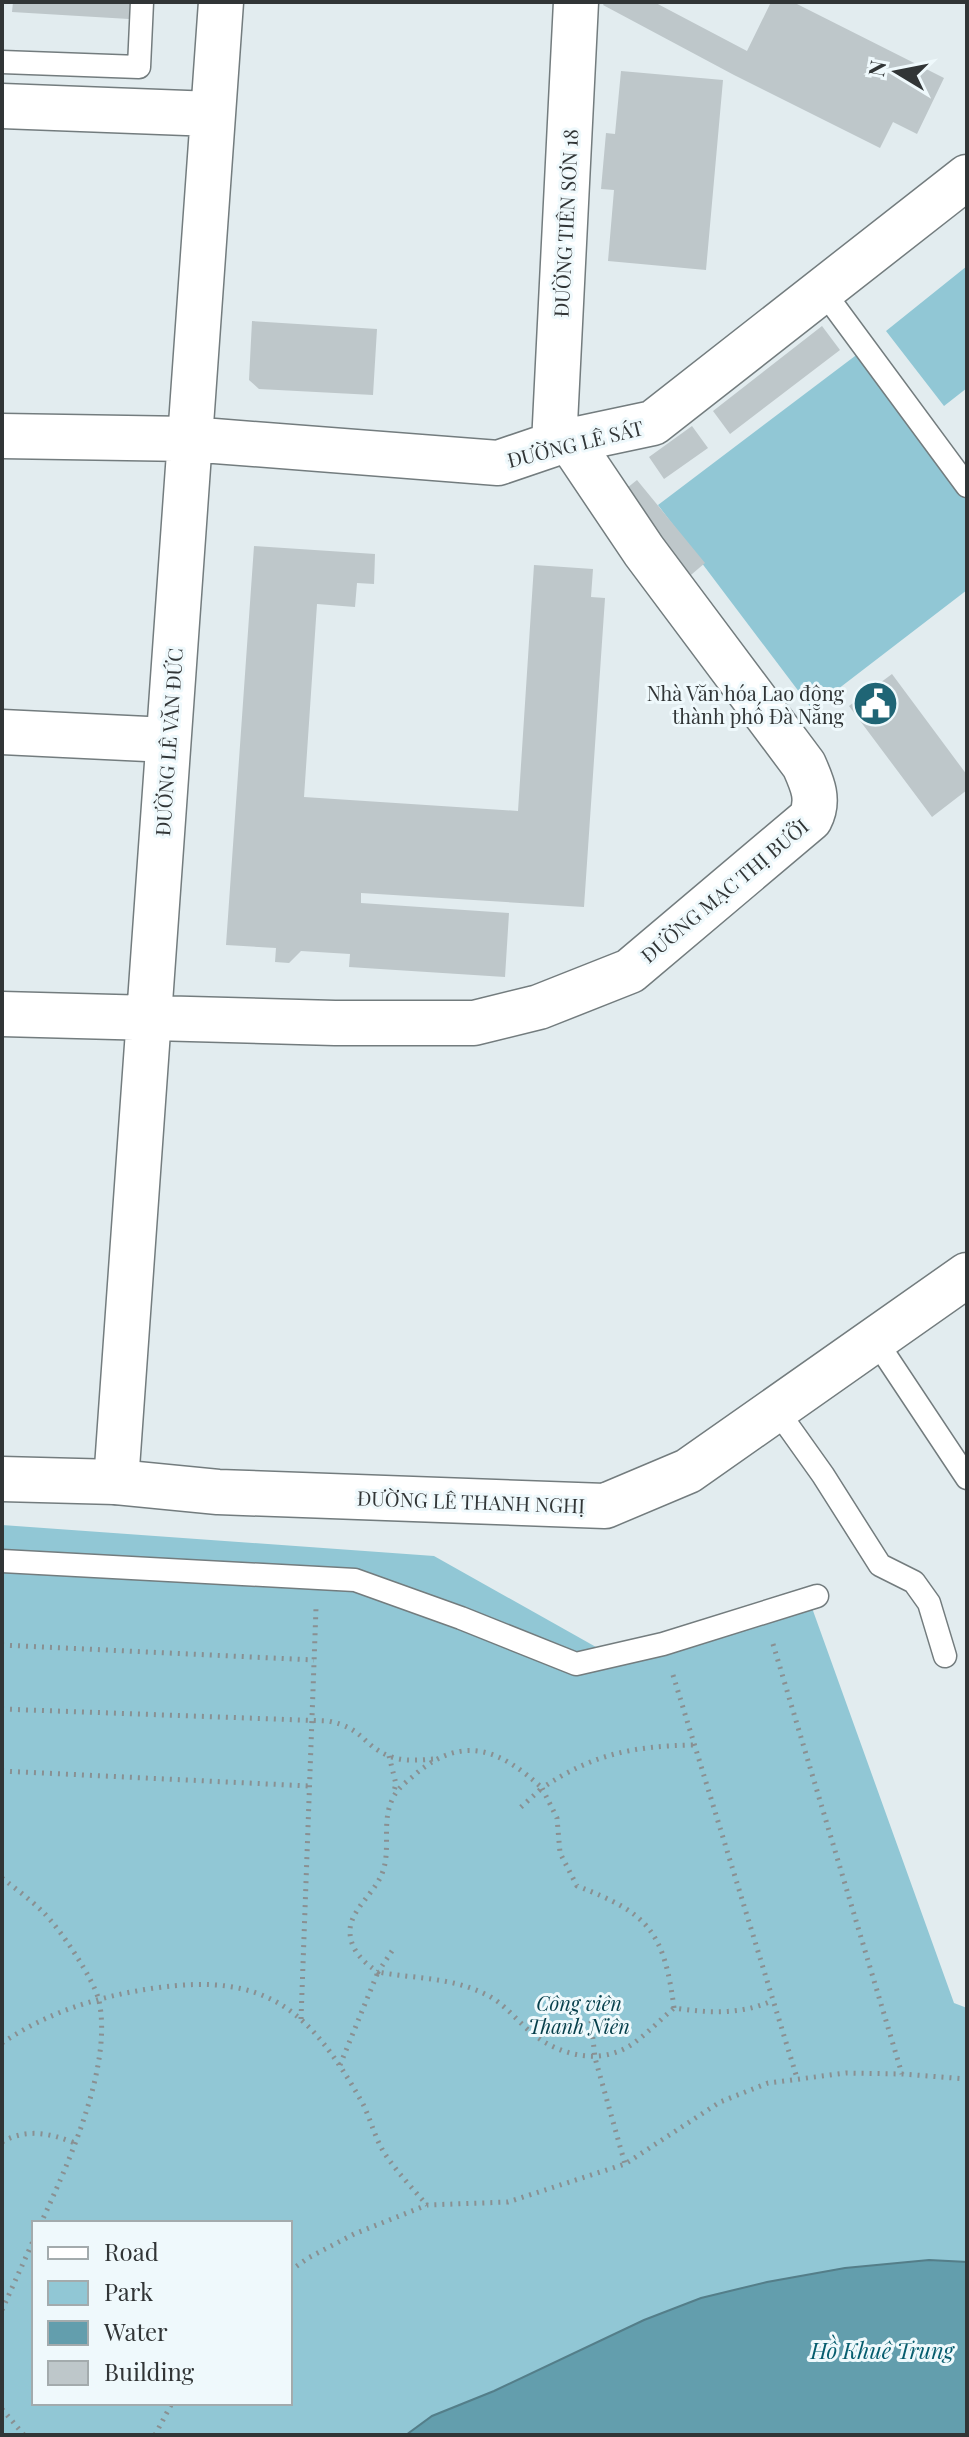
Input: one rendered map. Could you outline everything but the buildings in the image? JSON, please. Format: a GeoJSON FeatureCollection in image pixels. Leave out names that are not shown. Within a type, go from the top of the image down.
{"type":"FeatureCollection","features":[{"type":"Feature","properties":{"kind":"street","name":"ĐƯỜNG LÊ VĂN ĐỨC"},"geometry":{"type":"LineString","coordinates":[[116,1482],[221,2]]}},
{"type":"Feature","properties":{"kind":"street","name":"ĐƯỜNG TIÊN SƠN 18"},"geometry":{"type":"LineString","coordinates":[[562,443],[576,2]]}},
{"type":"Feature","properties":{"kind":"street"},"geometry":{"type":"LineString","coordinates":[[2,106],[213,114]]}},
{"type":"Feature","properties":{"kind":"street","name":"ĐƯỜNG LÊ SÁT"},"geometry":{"type":"LineString","coordinates":[[2,436],[189,439],[498,463],[562,443],[653,423],[967,177]]}},
{"type":"Feature","properties":{"kind":"street","name":"ĐƯỜNG MẠC THỊ BƯỞI"},"geometry":{"type":"LineString","coordinates":[[2,1014],[474,1023],[539,1007],[630,971],[810,819],[815,809],[814,792],[804,765],[562,443]]}},
{"type":"Feature","properties":{"kind":"street"},"geometry":{"type":"LineString","coordinates":[[2,732],[168,740]]}},
{"type":"Feature","properties":{"kind":"street","name":"ĐƯỜNG LÊ THANH NGHỊ"},"geometry":{"type":"LineString","coordinates":[[2,1479],[116,1482],[218,1492],[605,1506],[688,1471],[967,1275]]}},
{"type":"Feature","properties":{"kind":"lane"},"geometry":{"type":"LineString","coordinates":[[2,62],[139,67],[142,2]]}},
{"type":"Feature","properties":{"kind":"lane"},"geometry":{"type":"LineString","coordinates":[[71,108],[73,64]]}},
{"type":"Feature","properties":{"kind":"lane"},"geometry":{"type":"LineString","coordinates":[[823,291],[967,486]]}},
{"type":"Feature","properties":{"kind":"lane"},"geometry":{"type":"LineString","coordinates":[[876,1341],[967,1478]]}},
{"type":"Feature","properties":{"kind":"lane"},"geometry":{"type":"LineString","coordinates":[[776,1409],[823,1475],[880,1565],[914,1582],[929,1603],[945,1656]]}},
{"type":"Feature","properties":{"kind":"lane"},"geometry":{"type":"LineString","coordinates":[[2,1561],[355,1580],[576,1664],[663,1644],[817,1596]]}},
{"type":"Feature","properties":{"kind":"path"},"geometry":{"type":"LineString","coordinates":[[301,2019],[317,1579]]}},
{"type":"Feature","properties":{"kind":"path"},"geometry":{"type":"LineString","coordinates":[[764,1612],[902,2074]]}},
{"type":"Feature","properties":{"kind":"path"},"geometry":{"type":"LineString","coordinates":[[663,1644],[797,2078]]}},
{"type":"Feature","properties":{"kind":"path"},"geometry":{"type":"LineString","coordinates":[[2,1645],[314,1660]]}},
{"type":"Feature","properties":{"kind":"path"},"geometry":{"type":"LineString","coordinates":[[2,1709],[312,1721],[346,1725],[389,1756],[408,1760],[434,1759],[481,1750],[503,1758],[542,1788],[557,1818],[560,1853],[577,1886],[616,1901],[649,1926],[668,1966],[674,2008]]}},
{"type":"Feature","properties":{"kind":"path"},"geometry":{"type":"LineString","coordinates":[[520,1808],[542,1788],[592,1760],[656,1746],[694,1745]]}},
{"type":"Feature","properties":{"kind":"path"},"geometry":{"type":"LineString","coordinates":[[389,1756],[396,1784],[387,1817],[386,1863],[378,1885],[355,1913],[350,1929],[353,1947],[363,1963],[378,1972],[447,1980],[470,1987],[490,1996],[548,2045],[595,2058],[630,2046],[674,2008],[721,2013],[751,2010],[772,2001]]}},
{"type":"Feature","properties":{"kind":"path"},"geometry":{"type":"LineString","coordinates":[[392,1799],[402,1785],[434,1759]]}},
{"type":"Feature","properties":{"kind":"path"},"geometry":{"type":"LineString","coordinates":[[2,1771],[309,1786]]}},
{"type":"Feature","properties":{"kind":"path"},"geometry":{"type":"LineString","coordinates":[[2,1878],[45,1914],[79,1961],[99,2000],[100,2033],[93,2091],[42,2221]]}},
{"type":"Feature","properties":{"kind":"path"},"geometry":{"type":"LineString","coordinates":[[339,2065],[378,1972],[392,1951]]}},
{"type":"Feature","properties":{"kind":"path"},"geometry":{"type":"LineString","coordinates":[[2,2043],[32,2023],[62,2010],[137,1990],[179,1984],[246,1988],[280,2002],[301,2019],[339,2065],[364,2107],[384,2153],[427,2205]]}},
{"type":"Feature","properties":{"kind":"path"},"geometry":{"type":"LineString","coordinates":[[591,2021],[595,2058],[625,2164]]}},
{"type":"Feature","properties":{"kind":"path"},"geometry":{"type":"LineString","coordinates":[[292,2270],[354,2234],[427,2205],[508,2202],[625,2164],[720,2102],[768,2083],[846,2073],[967,2079]]}},
{"type":"Feature","properties":{"kind":"path"},"geometry":{"type":"LineString","coordinates":[[2,2142],[18,2133],[49,2133],[75,2143]]}},
{"type":"Feature","properties":{"kind":"path"},"geometry":{"type":"LineString","coordinates":[[2,2310],[32,2243]]}},
{"type":"Feature","properties":{"kind":"path"},"geometry":{"type":"LineString","coordinates":[[155,2435],[171,2405]]}},
{"type":"Feature","properties":{"kind":"path"},"geometry":{"type":"LineString","coordinates":[[2,2409],[24,2435]]}},
{"type":"Feature","properties":{"kind":"green space"},"geometry":{"type":"Polygon","coordinates":[[[967,266],[967,388],[944,406],[886,331],[967,266]]]}},
{"type":"Feature","properties":{"kind":"green space"},"geometry":{"type":"Polygon","coordinates":[[[859,353],[967,494],[967,590],[812,709],[658,505],[859,353]]]}},
{"type":"Feature","properties":{"kind":"green space","name":"Công viên Thanh Niên"},"geometry":{"type":"Polygon","coordinates":[[[2,1525],[434,1556],[612,1656],[807,1594],[954,2003],[967,2008],[967,2435],[2,2435],[2,1525]]]}},
{"type":"Feature","properties":{"kind":"water","name":"Hồ Khuê Trung"},"geometry":{"type":"Polygon","coordinates":[[[929,2260],[967,2262],[967,2435],[406,2435],[432,2416],[494,2391],[644,2320],[701,2298],[845,2268],[929,2260]]]}},
{"type":"Feature","properties":{"kind":"place","name":"Nhà Văn hóa Lao động thành phố Đà Nẵng"},"geometry":{"type":"Point","coordinates":[875,704]}}]}
